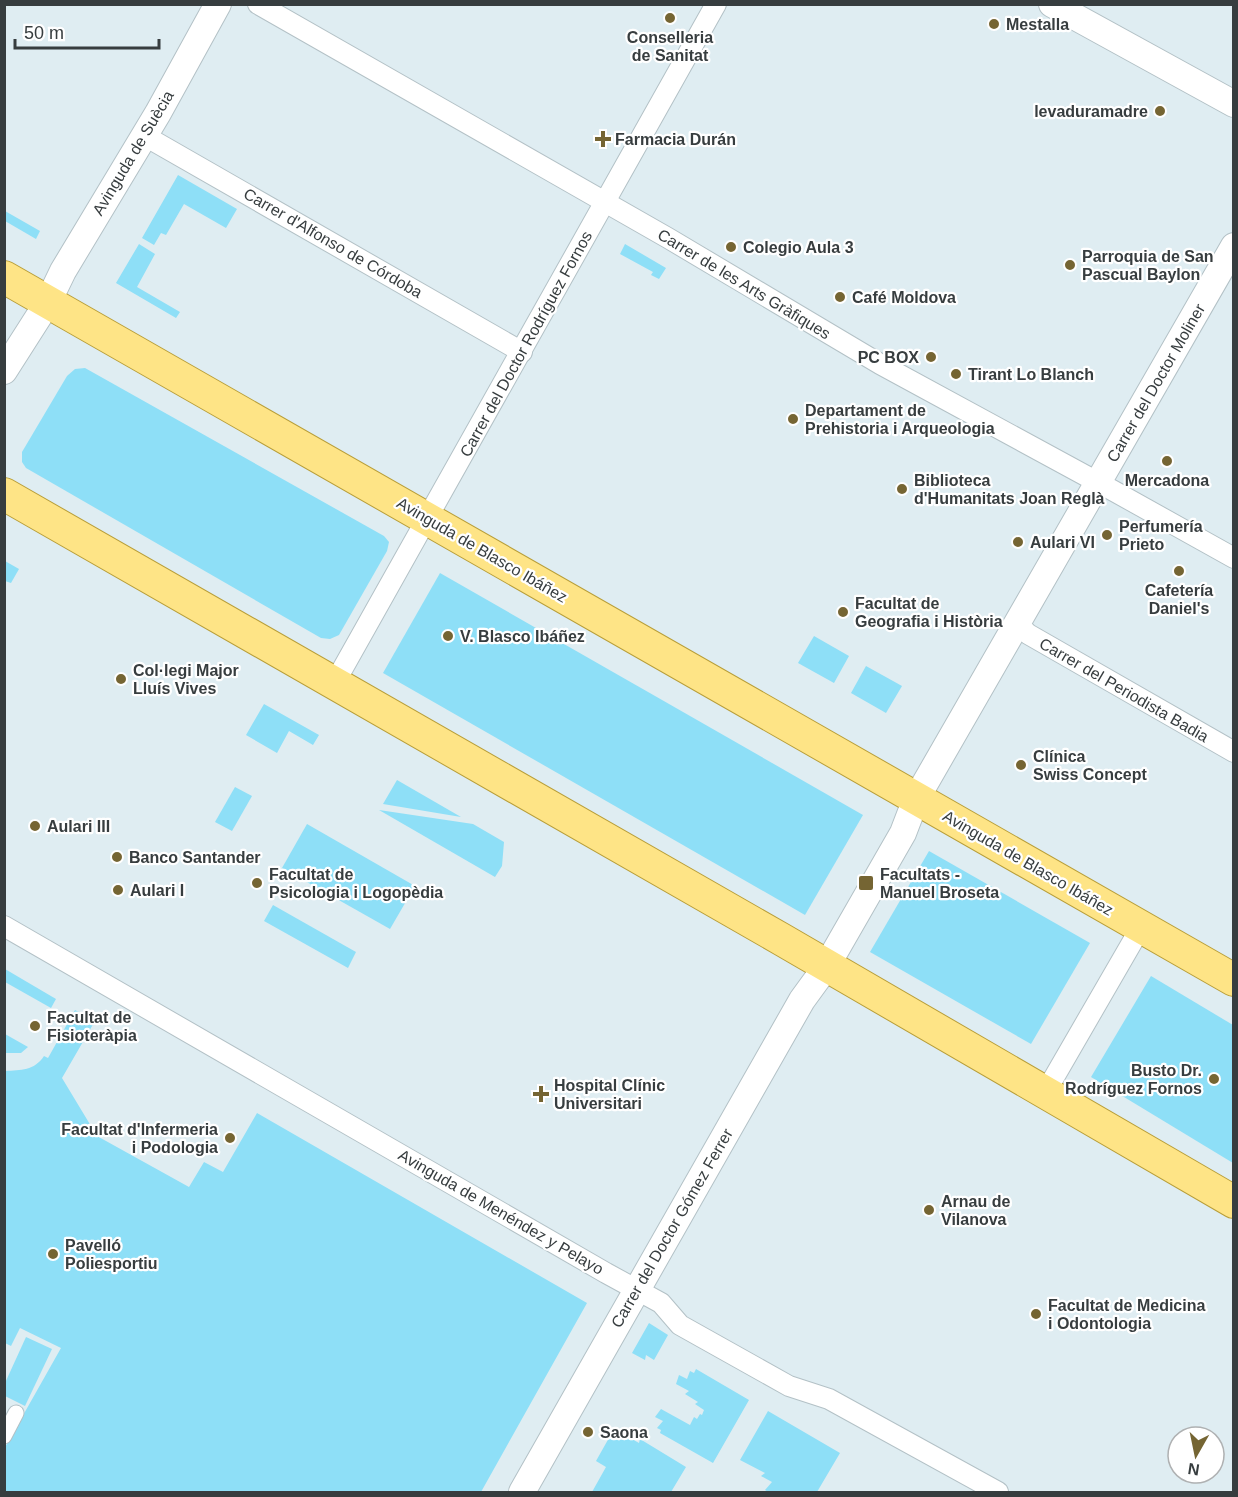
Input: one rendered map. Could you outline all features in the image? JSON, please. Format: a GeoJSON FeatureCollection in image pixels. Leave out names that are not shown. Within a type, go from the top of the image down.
{"type":"FeatureCollection","features":[{"type":"Feature","properties":{"kind":"main road","name":"Avinguda de Blasco Ibáñez"},"geometry":{"type":"LineString","coordinates":[[4,277],[1233,980]]}},
{"type":"Feature","properties":{"kind":"main road"},"geometry":{"type":"LineString","coordinates":[[4,494],[1233,1202]]}},
{"type":"Feature","properties":{"kind":"street","name":"Avinguda de Suècia"},"geometry":{"type":"LineString","coordinates":[[48,302],[63,271],[145,136],[218,4]]}},
{"type":"Feature","properties":{"kind":"street","name":"Carrer de les Arts Gràfiques"},"geometry":{"type":"LineString","coordinates":[[258,4],[604,204],[677,243],[880,364],[1233,558]]}},
{"type":"Feature","properties":{"kind":"street","name":"Carrer del Doctor Rodríguez Fornos"},"geometry":{"type":"LineString","coordinates":[[334,684],[716,4]]}},
{"type":"Feature","properties":{"kind":"street"},"geometry":{"type":"LineString","coordinates":[[1052,4],[1233,104]]}},
{"type":"Feature","properties":{"kind":"street","name":"Carrer d'Alfonso de Córdoba"},"geometry":{"type":"LineString","coordinates":[[145,136],[522,351]]}},
{"type":"Feature","properties":{"kind":"street","name":"Carrer del Doctor Moliner"},"geometry":{"type":"LineString","coordinates":[[916,799],[1233,246]]}},
{"type":"Feature","properties":{"kind":"street"},"geometry":{"type":"LineString","coordinates":[[4,371],[48,302]]}},
{"type":"Feature","properties":{"kind":"street","name":"Carrer del Periodista Badia"},"geometry":{"type":"LineString","coordinates":[[1018,624],[1028,634],[1233,752]]}},
{"type":"Feature","properties":{"kind":"street"},"geometry":{"type":"LineString","coordinates":[[826,966],[903,833],[916,799]]}},
{"type":"Feature","properties":{"kind":"street","name":"Avinguda de Menéndez y Pelayo"},"geometry":{"type":"LineString","coordinates":[[4,926],[606,1274],[638,1289],[661,1303],[680,1325],[699,1336],[789,1386],[829,1399],[973,1486],[998,1492]]}},
{"type":"Feature","properties":{"kind":"street"},"geometry":{"type":"LineString","coordinates":[[1045,1093],[1141,927]]}},
{"type":"Feature","properties":{"kind":"street","name":"Carrer del Doctor Gómez Ferrer"},"geometry":{"type":"LineString","coordinates":[[522,1492],[802,1000],[826,966]]}},
{"type":"Feature","properties":{"kind":"street"},"geometry":{"type":"LineString","coordinates":[[4,1436],[16,1413]]}},
{"type":"Feature","properties":{"kind":"shaded area"},"geometry":{"type":"Polygon","coordinates":[[[178,175],[237,209],[226,228],[184,204],[166,235],[161,233],[154,245],[142,238],[178,175]]]}},
{"type":"Feature","properties":{"kind":"shaded area"},"geometry":{"type":"Polygon","coordinates":[[[5,211],[40,231],[36,239],[5,221],[5,211]]]}},
{"type":"Feature","properties":{"kind":"shaded area"},"geometry":{"type":"Polygon","coordinates":[[[139,244],[155,254],[137,287],[180,312],[176,318],[116,283],[139,244]]]}},
{"type":"Feature","properties":{"kind":"shaded area"},"geometry":{"type":"Polygon","coordinates":[[[625,244],[666,268],[659,279],[651,275],[653,272],[620,254],[625,244]]]}},
{"type":"Feature","properties":{"kind":"shaded area"},"geometry":{"type":"Polygon","coordinates":[[[85,368],[384,536],[389,542],[387,551],[339,635],[330,639],[321,638],[26,468],[22,462],[22,452],[67,376],[75,369],[85,368]]]}},
{"type":"Feature","properties":{"kind":"shaded area"},"geometry":{"type":"Polygon","coordinates":[[[5,561],[19,569],[11,583],[5,581],[5,561]]]}},
{"type":"Feature","properties":{"kind":"shaded area"},"geometry":{"type":"Polygon","coordinates":[[[440,573],[863,815],[805,915],[383,673],[440,573]]]}},
{"type":"Feature","properties":{"kind":"shaded area"},"geometry":{"type":"Polygon","coordinates":[[[814,636],[849,656],[834,683],[798,663],[814,636]]]}},
{"type":"Feature","properties":{"kind":"shaded area"},"geometry":{"type":"Polygon","coordinates":[[[866,666],[902,686],[886,713],[851,693],[866,666]]]}},
{"type":"Feature","properties":{"kind":"shaded area"},"geometry":{"type":"Polygon","coordinates":[[[264,704],[319,735],[313,745],[289,731],[277,753],[246,735],[264,704]]]}},
{"type":"Feature","properties":{"kind":"shaded area"},"geometry":{"type":"Polygon","coordinates":[[[397,780],[461,817],[383,804],[397,780]]]}},
{"type":"Feature","properties":{"kind":"shaded area"},"geometry":{"type":"Polygon","coordinates":[[[235,787],[252,796],[232,831],[215,822],[235,787]]]}},
{"type":"Feature","properties":{"kind":"shaded area"},"geometry":{"type":"Polygon","coordinates":[[[379,810],[473,824],[504,842],[502,866],[495,877],[379,810]]]}},
{"type":"Feature","properties":{"kind":"shaded area"},"geometry":{"type":"Polygon","coordinates":[[[307,824],[415,886],[390,929],[282,868],[307,824]]]}},
{"type":"Feature","properties":{"kind":"shaded area"},"geometry":{"type":"Polygon","coordinates":[[[929,851],[1090,943],[1031,1044],[870,952],[929,851]]]}},
{"type":"Feature","properties":{"kind":"shaded area"},"geometry":{"type":"Polygon","coordinates":[[[273,905],[356,952],[348,968],[264,921],[273,905]]]}},
{"type":"Feature","properties":{"kind":"shaded area"},"geometry":{"type":"Polygon","coordinates":[[[5,969],[56,999],[51,1008],[5,982],[5,969]]]}},
{"type":"Feature","properties":{"kind":"shaded area"},"geometry":{"type":"Polygon","coordinates":[[[1151,976],[1233,1025],[1233,1163],[1091,1077],[1151,976]]]}},
{"type":"Feature","properties":{"kind":"shaded area"},"geometry":{"type":"Polygon","coordinates":[[[75,1010],[95,1021],[62,1078],[97,1136],[189,1187],[204,1162],[223,1172],[257,1113],[587,1303],[481,1492],[5,1492],[4,1449],[61,1348],[20,1328],[11,1346],[5,1343],[5,1071],[27,1069],[36,1065],[44,1056],[48,1058],[75,1010]]]}},
{"type":"Feature","properties":{"kind":"shaded area"},"geometry":{"type":"Polygon","coordinates":[[[5,1034],[28,1047],[21,1053],[5,1053],[5,1034]]]}},
{"type":"Feature","properties":{"kind":"shaded area"},"geometry":{"type":"Polygon","coordinates":[[[649,1323],[668,1335],[654,1360],[646,1355],[645,1360],[632,1353],[649,1323]]]}},
{"type":"Feature","properties":{"kind":"shaded area"},"geometry":{"type":"Polygon","coordinates":[[[26,1337],[52,1349],[25,1406],[5,1396],[5,1383],[26,1337]]]}},
{"type":"Feature","properties":{"kind":"shaded area"},"geometry":{"type":"Polygon","coordinates":[[[696,1369],[749,1400],[713,1463],[660,1433],[661,1430],[657,1428],[663,1421],[655,1417],[661,1409],[690,1425],[694,1417],[697,1419],[700,1414],[702,1415],[704,1410],[695,1404],[698,1402],[685,1394],[689,1391],[676,1384],[679,1375],[687,1379],[690,1371],[694,1373],[696,1369]]]}},
{"type":"Feature","properties":{"kind":"shaded area"},"geometry":{"type":"Polygon","coordinates":[[[768,1411],[840,1453],[817,1492],[768,1492],[765,1490],[772,1482],[761,1476],[765,1473],[740,1460],[768,1411]]]}},
{"type":"Feature","properties":{"kind":"shaded area"},"geometry":{"type":"Polygon","coordinates":[[[614,1429],[639,1443],[640,1439],[686,1467],[671,1492],[592,1492],[606,1467],[596,1461],[614,1429]]]}},
{"type":"Feature","properties":{"kind":"place","name":"Conselleria de Sanitat"},"geometry":{"type":"Point","coordinates":[670,18]}},
{"type":"Feature","properties":{"kind":"place","name":"Mestalla"},"geometry":{"type":"Point","coordinates":[994,24]}},
{"type":"Feature","properties":{"kind":"place","name":"levaduramadre"},"geometry":{"type":"Point","coordinates":[1160,111]}},
{"type":"Feature","properties":{"kind":"place","name":"Farmacia Durán"},"geometry":{"type":"Point","coordinates":[603,139]}},
{"type":"Feature","properties":{"kind":"place","name":"Colegio Aula 3"},"geometry":{"type":"Point","coordinates":[731,247]}},
{"type":"Feature","properties":{"kind":"place","name":"Parroquia de San Pascual Baylon"},"geometry":{"type":"Point","coordinates":[1070,265]}},
{"type":"Feature","properties":{"kind":"place","name":"Café Moldova"},"geometry":{"type":"Point","coordinates":[840,297]}},
{"type":"Feature","properties":{"kind":"place","name":"PC BOX"},"geometry":{"type":"Point","coordinates":[931,357]}},
{"type":"Feature","properties":{"kind":"place","name":"Tirant Lo Blanch"},"geometry":{"type":"Point","coordinates":[956,374]}},
{"type":"Feature","properties":{"kind":"place","name":"Departament de Prehistoria i Arqueologia"},"geometry":{"type":"Point","coordinates":[793,419]}},
{"type":"Feature","properties":{"kind":"place","name":"Mercadona"},"geometry":{"type":"Point","coordinates":[1167,461]}},
{"type":"Feature","properties":{"kind":"place","name":"Biblioteca d'Humanitats Joan Reglà"},"geometry":{"type":"Point","coordinates":[902,489]}},
{"type":"Feature","properties":{"kind":"place","name":"Perfumería Prieto"},"geometry":{"type":"Point","coordinates":[1107,535]}},
{"type":"Feature","properties":{"kind":"place","name":"Aulari VI"},"geometry":{"type":"Point","coordinates":[1018,542]}},
{"type":"Feature","properties":{"kind":"place","name":"Cafetería Daniel's"},"geometry":{"type":"Point","coordinates":[1179,571]}},
{"type":"Feature","properties":{"kind":"place","name":"Facultat de Geografia i Història"},"geometry":{"type":"Point","coordinates":[843,612]}},
{"type":"Feature","properties":{"kind":"place","name":"V. Blasco Ibáñez"},"geometry":{"type":"Point","coordinates":[448,636]}},
{"type":"Feature","properties":{"kind":"place","name":"Col·legi Major Lluís Vives"},"geometry":{"type":"Point","coordinates":[121,679]}},
{"type":"Feature","properties":{"kind":"place","name":"Clínica Swiss Concept"},"geometry":{"type":"Point","coordinates":[1021,765]}},
{"type":"Feature","properties":{"kind":"place","name":"Aulari III"},"geometry":{"type":"Point","coordinates":[35,826]}},
{"type":"Feature","properties":{"kind":"place","name":"Banco Santander"},"geometry":{"type":"Point","coordinates":[117,857]}},
{"type":"Feature","properties":{"kind":"place","name":"Facultat de Psicologia i Logopèdia"},"geometry":{"type":"Point","coordinates":[257,883]}},
{"type":"Feature","properties":{"kind":"place","name":"Facultats - Manuel Broseta"},"geometry":{"type":"Point","coordinates":[866,883]}},
{"type":"Feature","properties":{"kind":"place","name":"Aulari I"},"geometry":{"type":"Point","coordinates":[118,890]}},
{"type":"Feature","properties":{"kind":"place","name":"Facultat de Fisioteràpia"},"geometry":{"type":"Point","coordinates":[35,1026]}},
{"type":"Feature","properties":{"kind":"place","name":"Busto Dr. Rodríguez Fornos"},"geometry":{"type":"Point","coordinates":[1214,1079]}},
{"type":"Feature","properties":{"kind":"place","name":"Hospital Clínic Universitari"},"geometry":{"type":"Point","coordinates":[541,1094]}},
{"type":"Feature","properties":{"kind":"place","name":"Facultat d'Infermeria i Podologia"},"geometry":{"type":"Point","coordinates":[230,1138]}},
{"type":"Feature","properties":{"kind":"place","name":"Arnau de Vilanova"},"geometry":{"type":"Point","coordinates":[929,1210]}},
{"type":"Feature","properties":{"kind":"place","name":"Pavelló Poliesportiu"},"geometry":{"type":"Point","coordinates":[53,1254]}},
{"type":"Feature","properties":{"kind":"place","name":"Facultat de Medicina i Odontologia"},"geometry":{"type":"Point","coordinates":[1036,1314]}},
{"type":"Feature","properties":{"kind":"place","name":"Saona"},"geometry":{"type":"Point","coordinates":[588,1432]}}]}
